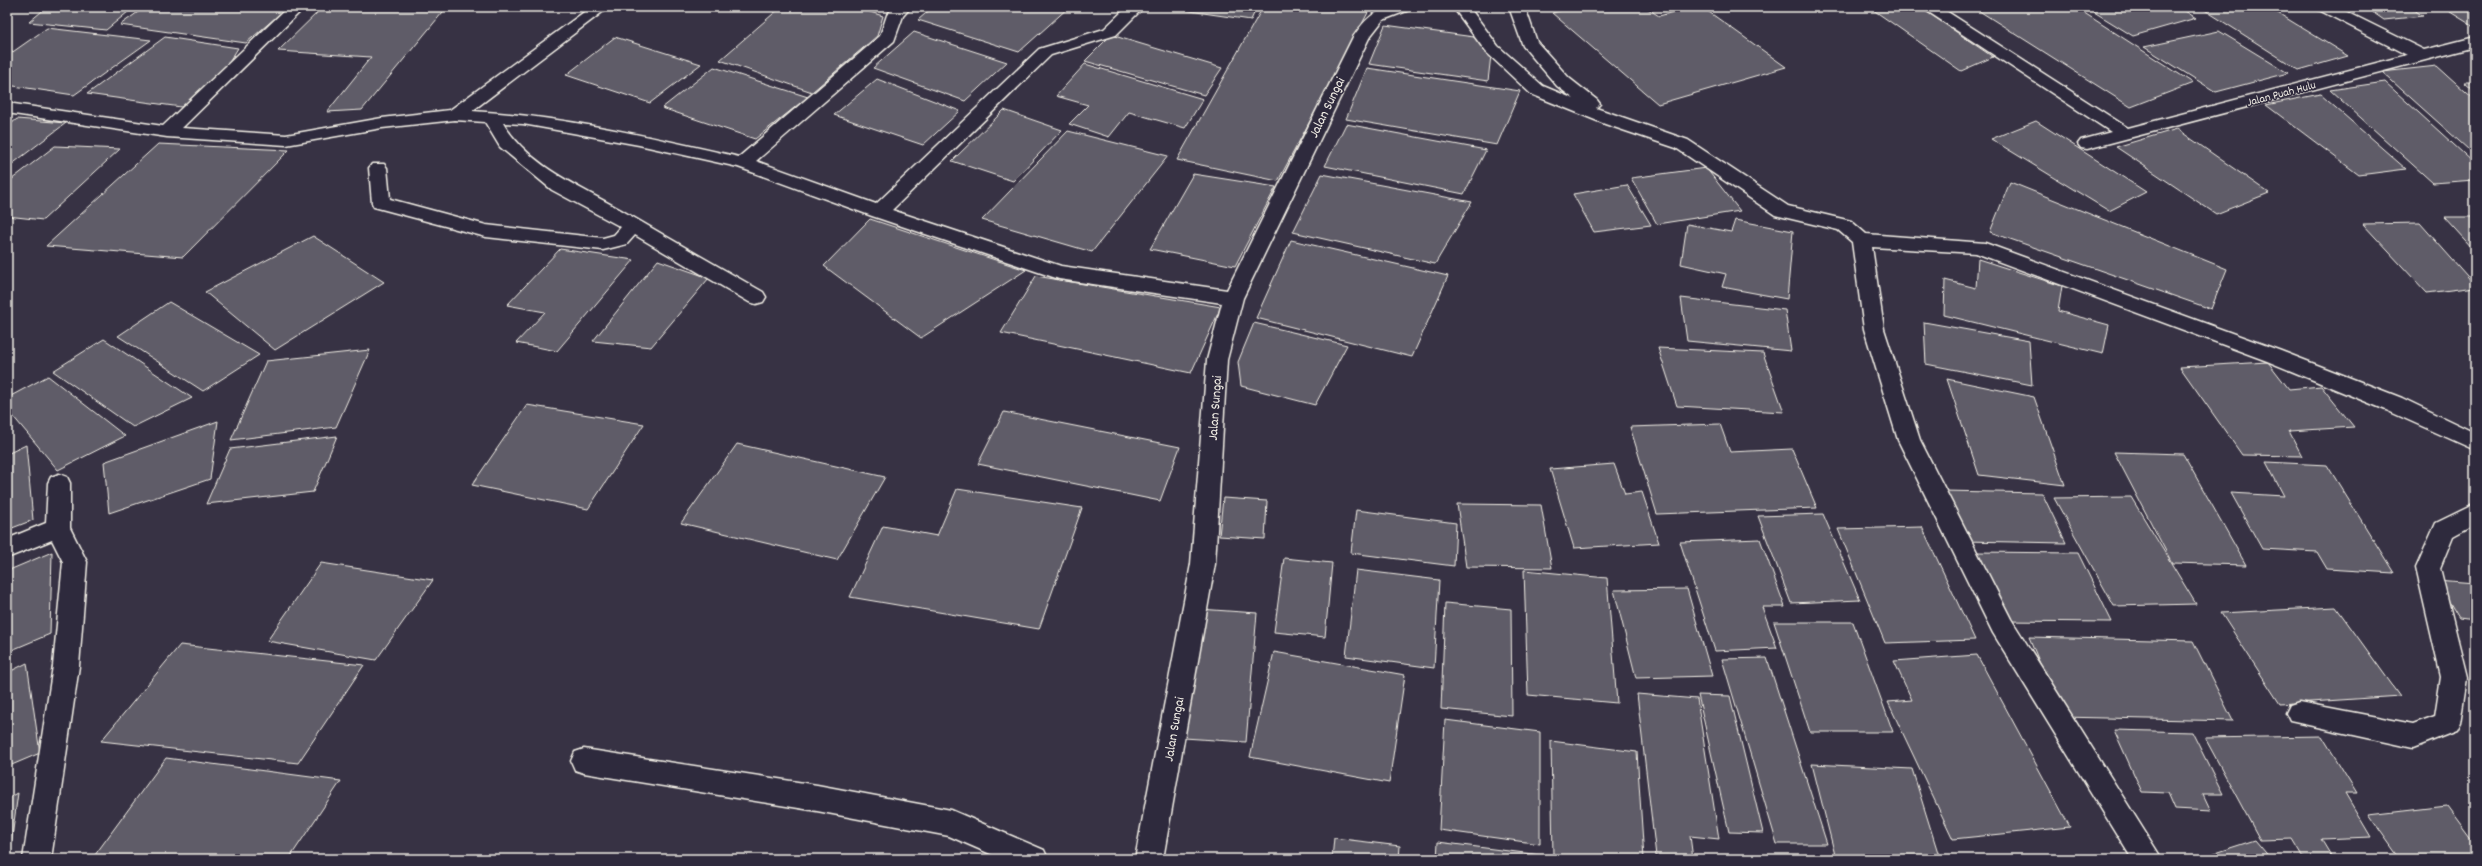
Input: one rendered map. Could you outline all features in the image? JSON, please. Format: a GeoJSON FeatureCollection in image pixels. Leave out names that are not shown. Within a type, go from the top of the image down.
{"type":"FeatureCollection","features":[{"type":"Feature","properties":{"kind":"street"},"geometry":{"type":"LineString","coordinates":[[167,132],[205,98],[263,37],[298,7]]}},
{"type":"Feature","properties":{"kind":"street"},"geometry":{"type":"LineString","coordinates":[[455,115],[601,7]]}},
{"type":"Feature","properties":{"kind":"street"},"geometry":{"type":"LineString","coordinates":[[743,164],[888,38],[895,15],[903,7]]}},
{"type":"Feature","properties":{"kind":"street"},"geometry":{"type":"LineString","coordinates":[[879,212],[1045,52],[1110,32],[1136,7]]}},
{"type":"Feature","properties":{"kind":"street","name":"Jalan Sungai"},"geometry":{"type":"LineString","coordinates":[[1149,859],[1203,564],[1217,360],[1233,298],[1361,37],[1377,17],[1403,7]]}},
{"type":"Feature","properties":{"kind":"street"},"geometry":{"type":"LineString","coordinates":[[1461,7],[1492,49],[1537,90],[1611,120],[1682,144],[1782,211],[1844,225],[1861,240],[1915,245],[1978,247],[2274,356],[2394,404],[2475,442]]}},
{"type":"Feature","properties":{"kind":"street"},"geometry":{"type":"LineString","coordinates":[[1517,7],[1529,43],[1563,82],[1611,120]]}},
{"type":"Feature","properties":{"kind":"street"},"geometry":{"type":"LineString","coordinates":[[1929,7],[2125,134]]}},
{"type":"Feature","properties":{"kind":"street"},"geometry":{"type":"LineString","coordinates":[[2325,7],[2422,56]]}},
{"type":"Feature","properties":{"kind":"street","name":"Jalan Puah Hulu"},"geometry":{"type":"LineString","coordinates":[[2087,144],[2475,42]]}},
{"type":"Feature","properties":{"kind":"street"},"geometry":{"type":"LineString","coordinates":[[7,108],[167,132],[286,140],[382,123],[455,115],[523,119],[640,140],[743,164],[879,212],[1060,272],[1233,298]]}},
{"type":"Feature","properties":{"kind":"street"},"geometry":{"type":"LineString","coordinates":[[491,117],[506,142],[559,186],[633,226],[756,297]]}},
{"type":"Feature","properties":{"kind":"street"},"geometry":{"type":"LineString","coordinates":[[378,168],[381,203],[486,231],[602,244],[620,240],[633,226]]}},
{"type":"Feature","properties":{"kind":"street"},"geometry":{"type":"LineString","coordinates":[[1861,240],[1874,329],[1908,440],[2002,626],[2148,859]]}},
{"type":"Feature","properties":{"kind":"street"},"geometry":{"type":"LineString","coordinates":[[37,859],[66,666],[75,562],[58,528],[59,483]]}},
{"type":"Feature","properties":{"kind":"street"},"geometry":{"type":"LineString","coordinates":[[2299,713],[2413,736],[2447,722],[2454,677],[2428,568],[2444,530],[2475,513]]}},
{"type":"Feature","properties":{"kind":"street"},"geometry":{"type":"LineString","coordinates":[[7,549],[58,528]]}},
{"type":"Feature","properties":{"kind":"street"},"geometry":{"type":"LineString","coordinates":[[584,762],[817,798],[951,823],[1034,859]]}},
{"type":"Feature","properties":{"kind":"building"},"geometry":{"type":"Polygon","coordinates":[[[47,7],[134,7],[106,30],[29,22],[47,7]]]}},
{"type":"Feature","properties":{"kind":"building"},"geometry":{"type":"Polygon","coordinates":[[[145,7],[288,7],[246,43],[120,25],[145,7]]]}},
{"type":"Feature","properties":{"kind":"building"},"geometry":{"type":"Polygon","coordinates":[[[323,7],[447,7],[362,110],[327,112],[371,57],[278,51],[323,7]]]}},
{"type":"Feature","properties":{"kind":"building"},"geometry":{"type":"Polygon","coordinates":[[[781,7],[854,7],[883,16],[877,36],[812,92],[720,60],[781,7]]]}},
{"type":"Feature","properties":{"kind":"building"},"geometry":{"type":"Polygon","coordinates":[[[933,7],[1069,7],[1019,52],[918,20],[933,7]]]}},
{"type":"Feature","properties":{"kind":"building"},"geometry":{"type":"Polygon","coordinates":[[[1185,7],[1257,7],[1251,20],[1183,10],[1185,7]]]}},
{"type":"Feature","properties":{"kind":"building"},"geometry":{"type":"Polygon","coordinates":[[[1263,7],[1371,7],[1278,181],[1177,160],[1263,7]]]}},
{"type":"Feature","properties":{"kind":"building"},"geometry":{"type":"Polygon","coordinates":[[[1574,7],[1645,7],[1659,16],[1692,7],[1702,7],[1786,67],[1658,104],[1552,13],[1574,7]]]}},
{"type":"Feature","properties":{"kind":"building"},"geometry":{"type":"Polygon","coordinates":[[[1869,7],[1920,7],[1993,57],[1961,71],[1869,7]]]}},
{"type":"Feature","properties":{"kind":"building"},"geometry":{"type":"Polygon","coordinates":[[[1973,7],[2075,7],[2193,83],[2131,107],[1973,7]]]}},
{"type":"Feature","properties":{"kind":"building"},"geometry":{"type":"Polygon","coordinates":[[[2086,7],[2179,7],[2196,18],[2133,36],[2086,7]]]}},
{"type":"Feature","properties":{"kind":"building"},"geometry":{"type":"Polygon","coordinates":[[[2200,7],[2268,7],[2348,56],[2299,70],[2200,7]]]}},
{"type":"Feature","properties":{"kind":"building"},"geometry":{"type":"Polygon","coordinates":[[[2365,7],[2410,7],[2423,16],[2384,20],[2365,7]]]}},
{"type":"Feature","properties":{"kind":"building"},"geometry":{"type":"Polygon","coordinates":[[[2442,7],[2475,7],[2475,26],[2473,26],[2442,7]]]}},
{"type":"Feature","properties":{"kind":"building"},"geometry":{"type":"Polygon","coordinates":[[[1385,25],[1474,37],[1491,55],[1488,81],[1369,64],[1385,25]]]}},
{"type":"Feature","properties":{"kind":"building"},"geometry":{"type":"Polygon","coordinates":[[[47,28],[151,40],[74,95],[7,85],[7,56],[47,28]]]}},
{"type":"Feature","properties":{"kind":"building"},"geometry":{"type":"Polygon","coordinates":[[[2219,31],[2288,73],[2216,92],[2144,47],[2219,31]]]}},
{"type":"Feature","properties":{"kind":"building"},"geometry":{"type":"Polygon","coordinates":[[[914,32],[1007,62],[965,101],[873,68],[914,32]]]}},
{"type":"Feature","properties":{"kind":"building"},"geometry":{"type":"Polygon","coordinates":[[[1111,35],[1222,68],[1204,95],[1085,61],[1111,35]]]}},
{"type":"Feature","properties":{"kind":"building"},"geometry":{"type":"Polygon","coordinates":[[[165,37],[238,48],[222,74],[181,107],[87,94],[165,37]]]}},
{"type":"Feature","properties":{"kind":"building"},"geometry":{"type":"Polygon","coordinates":[[[615,37],[701,64],[650,103],[566,75],[615,37]]]}},
{"type":"Feature","properties":{"kind":"building"},"geometry":{"type":"Polygon","coordinates":[[[1085,64],[1203,99],[1185,128],[1129,112],[1109,137],[1069,124],[1088,105],[1056,96],[1085,64]]]}},
{"type":"Feature","properties":{"kind":"building"},"geometry":{"type":"Polygon","coordinates":[[[2437,66],[2475,100],[2475,149],[2469,150],[2382,72],[2437,66]]]}},
{"type":"Feature","properties":{"kind":"building"},"geometry":{"type":"Polygon","coordinates":[[[714,67],[808,97],[755,139],[662,108],[714,67]]]}},
{"type":"Feature","properties":{"kind":"building"},"geometry":{"type":"Polygon","coordinates":[[[1367,68],[1520,91],[1497,145],[1346,119],[1367,68]]]}},
{"type":"Feature","properties":{"kind":"building"},"geometry":{"type":"Polygon","coordinates":[[[877,79],[960,111],[923,145],[834,115],[877,79]]]}},
{"type":"Feature","properties":{"kind":"building"},"geometry":{"type":"Polygon","coordinates":[[[2385,82],[2475,164],[2475,180],[2433,183],[2330,90],[2385,82]]]}},
{"type":"Feature","properties":{"kind":"building"},"geometry":{"type":"Polygon","coordinates":[[[2464,82],[2475,82],[2475,92],[2464,82]]]}},
{"type":"Feature","properties":{"kind":"building"},"geometry":{"type":"Polygon","coordinates":[[[2320,94],[2406,169],[2359,175],[2266,105],[2320,94]]]}},
{"type":"Feature","properties":{"kind":"building"},"geometry":{"type":"Polygon","coordinates":[[[1004,110],[1062,130],[1013,181],[952,161],[1004,110]]]}},
{"type":"Feature","properties":{"kind":"building"},"geometry":{"type":"Polygon","coordinates":[[[17,119],[66,123],[7,168],[7,127],[17,119]]]}},
{"type":"Feature","properties":{"kind":"building"},"geometry":{"type":"Polygon","coordinates":[[[2036,121],[2146,192],[2109,211],[1991,139],[2036,121]]]}},
{"type":"Feature","properties":{"kind":"building"},"geometry":{"type":"Polygon","coordinates":[[[1346,124],[1486,150],[1464,194],[1325,166],[1346,124]]]}},
{"type":"Feature","properties":{"kind":"building"},"geometry":{"type":"Polygon","coordinates":[[[2177,129],[2269,193],[2216,214],[2116,147],[2177,129]]]}},
{"type":"Feature","properties":{"kind":"building"},"geometry":{"type":"Polygon","coordinates":[[[1068,131],[1168,156],[1092,252],[982,220],[1068,131]]]}},
{"type":"Feature","properties":{"kind":"building"},"geometry":{"type":"Polygon","coordinates":[[[158,144],[289,150],[183,257],[46,246],[158,144]]]}},
{"type":"Feature","properties":{"kind":"building"},"geometry":{"type":"Polygon","coordinates":[[[55,146],[120,149],[43,220],[7,216],[7,183],[55,146]]]}},
{"type":"Feature","properties":{"kind":"building"},"geometry":{"type":"Polygon","coordinates":[[[1706,168],[1740,211],[1657,224],[1631,178],[1706,168]]]}},
{"type":"Feature","properties":{"kind":"building"},"geometry":{"type":"Polygon","coordinates":[[[1193,174],[1276,187],[1235,266],[1150,249],[1193,174]]]}},
{"type":"Feature","properties":{"kind":"building"},"geometry":{"type":"Polygon","coordinates":[[[1322,174],[1472,202],[1435,264],[1293,232],[1322,174]]]}},
{"type":"Feature","properties":{"kind":"building"},"geometry":{"type":"Polygon","coordinates":[[[2010,182],[2227,269],[2211,309],[1990,232],[2010,182]]]}},
{"type":"Feature","properties":{"kind":"building"},"geometry":{"type":"Polygon","coordinates":[[[1627,185],[1651,225],[1594,232],[1573,194],[1627,185]]]}},
{"type":"Feature","properties":{"kind":"building"},"geometry":{"type":"Polygon","coordinates":[[[2444,217],[2475,217],[2475,251],[2444,217]]]}},
{"type":"Feature","properties":{"kind":"building"},"geometry":{"type":"Polygon","coordinates":[[[870,219],[1026,270],[921,338],[824,266],[870,219]]]}},
{"type":"Feature","properties":{"kind":"building"},"geometry":{"type":"Polygon","coordinates":[[[1735,220],[1793,231],[1787,299],[1722,287],[1726,274],[1681,264],[1687,224],[1731,232],[1735,220]]]}},
{"type":"Feature","properties":{"kind":"building"},"geometry":{"type":"Polygon","coordinates":[[[2420,223],[2475,285],[2475,287],[2427,293],[2363,224],[2420,223]]]}},
{"type":"Feature","properties":{"kind":"building"},"geometry":{"type":"Polygon","coordinates":[[[313,236],[384,282],[275,350],[205,292],[313,236]]]}},
{"type":"Feature","properties":{"kind":"building"},"geometry":{"type":"Polygon","coordinates":[[[1291,240],[1448,276],[1412,357],[1256,318],[1291,240]]]}},
{"type":"Feature","properties":{"kind":"building"},"geometry":{"type":"Polygon","coordinates":[[[560,249],[634,260],[557,351],[516,343],[545,312],[507,305],[560,249]]]}},
{"type":"Feature","properties":{"kind":"building"},"geometry":{"type":"Polygon","coordinates":[[[1978,259],[2062,286],[2058,311],[2109,325],[2103,354],[1944,315],[1945,280],[1976,288],[1978,259]]]}},
{"type":"Feature","properties":{"kind":"building"},"geometry":{"type":"Polygon","coordinates":[[[658,260],[709,278],[651,347],[593,341],[658,260]]]}},
{"type":"Feature","properties":{"kind":"building"},"geometry":{"type":"Polygon","coordinates":[[[1036,276],[1221,307],[1191,373],[1001,333],[1036,276]]]}},
{"type":"Feature","properties":{"kind":"building"},"geometry":{"type":"Polygon","coordinates":[[[1681,298],[1785,310],[1791,351],[1687,341],[1681,298]]]}},
{"type":"Feature","properties":{"kind":"building"},"geometry":{"type":"Polygon","coordinates":[[[169,302],[259,355],[203,391],[118,336],[169,302]]]}},
{"type":"Feature","properties":{"kind":"building"},"geometry":{"type":"Polygon","coordinates":[[[1924,322],[2029,341],[2032,385],[1926,364],[1924,322]]]}},
{"type":"Feature","properties":{"kind":"building"},"geometry":{"type":"Polygon","coordinates":[[[1254,323],[1347,345],[1315,405],[1241,386],[1238,362],[1254,323]]]}},
{"type":"Feature","properties":{"kind":"building"},"geometry":{"type":"Polygon","coordinates":[[[104,339],[192,398],[133,427],[53,371],[104,339]]]}},
{"type":"Feature","properties":{"kind":"building"},"geometry":{"type":"Polygon","coordinates":[[[1658,348],[1763,353],[1784,412],[1677,406],[1658,348]]]}},
{"type":"Feature","properties":{"kind":"building"},"geometry":{"type":"Polygon","coordinates":[[[370,350],[336,427],[231,440],[266,361],[370,350]]]}},
{"type":"Feature","properties":{"kind":"building"},"geometry":{"type":"Polygon","coordinates":[[[2268,362],[2289,389],[2321,386],[2354,427],[2289,431],[2302,456],[2242,455],[2180,367],[2268,362]]]}},
{"type":"Feature","properties":{"kind":"building"},"geometry":{"type":"Polygon","coordinates":[[[48,376],[125,436],[58,470],[7,409],[7,398],[48,376]]]}},
{"type":"Feature","properties":{"kind":"building"},"geometry":{"type":"Polygon","coordinates":[[[1947,379],[2034,397],[2065,485],[1979,475],[1947,379]]]}},
{"type":"Feature","properties":{"kind":"building"},"geometry":{"type":"Polygon","coordinates":[[[527,405],[644,424],[588,509],[472,485],[527,405]]]}},
{"type":"Feature","properties":{"kind":"building"},"geometry":{"type":"Polygon","coordinates":[[[1004,412],[1180,447],[1160,501],[978,464],[1004,412]]]}},
{"type":"Feature","properties":{"kind":"building"},"geometry":{"type":"Polygon","coordinates":[[[218,421],[210,479],[109,513],[104,462],[218,421]]]}},
{"type":"Feature","properties":{"kind":"building"},"geometry":{"type":"Polygon","coordinates":[[[1720,424],[1730,452],[1792,449],[1817,508],[1657,514],[1630,427],[1720,424]]]}},
{"type":"Feature","properties":{"kind":"building"},"geometry":{"type":"Polygon","coordinates":[[[337,436],[313,492],[206,504],[230,449],[337,436]]]}},
{"type":"Feature","properties":{"kind":"building"},"geometry":{"type":"Polygon","coordinates":[[[737,444],[885,477],[837,560],[681,523],[737,444]]]}},
{"type":"Feature","properties":{"kind":"building"},"geometry":{"type":"Polygon","coordinates":[[[26,445],[33,520],[7,530],[7,454],[26,445]]]}},
{"type":"Feature","properties":{"kind":"building"},"geometry":{"type":"Polygon","coordinates":[[[2114,452],[2183,454],[2246,565],[2172,563],[2114,452]]]}},
{"type":"Feature","properties":{"kind":"building"},"geometry":{"type":"Polygon","coordinates":[[[2266,462],[2327,465],[2394,573],[2327,569],[2317,552],[2262,549],[2231,493],[2284,496],[2266,462]]]}},
{"type":"Feature","properties":{"kind":"building"},"geometry":{"type":"Polygon","coordinates":[[[1614,464],[1625,494],[1642,492],[1659,543],[1574,548],[1550,469],[1614,464]]]}},
{"type":"Feature","properties":{"kind":"building"},"geometry":{"type":"Polygon","coordinates":[[[957,489],[1082,508],[1039,629],[850,597],[883,526],[937,536],[957,489]]]}},
{"type":"Feature","properties":{"kind":"building"},"geometry":{"type":"Polygon","coordinates":[[[1943,491],[2042,493],[2066,543],[1963,541],[1943,491]]]}},
{"type":"Feature","properties":{"kind":"building"},"geometry":{"type":"Polygon","coordinates":[[[2131,497],[2196,604],[2114,606],[2054,498],[2131,497]]]}},
{"type":"Feature","properties":{"kind":"building"},"geometry":{"type":"Polygon","coordinates":[[[1223,498],[1267,501],[1265,539],[1219,536],[1223,498]]]}},
{"type":"Feature","properties":{"kind":"building"},"geometry":{"type":"Polygon","coordinates":[[[1457,504],[1541,505],[1552,568],[1466,567],[1457,504]]]}},
{"type":"Feature","properties":{"kind":"building"},"geometry":{"type":"Polygon","coordinates":[[[1356,510],[1456,523],[1454,566],[1351,553],[1356,510]]]}},
{"type":"Feature","properties":{"kind":"building"},"geometry":{"type":"Polygon","coordinates":[[[1823,514],[1860,600],[1791,603],[1758,516],[1823,514]]]}},
{"type":"Feature","properties":{"kind":"building"},"geometry":{"type":"Polygon","coordinates":[[[1922,527],[1975,640],[1885,643],[1838,529],[1922,527]]]}},
{"type":"Feature","properties":{"kind":"building"},"geometry":{"type":"Polygon","coordinates":[[[1760,539],[1785,607],[1762,607],[1777,648],[1715,651],[1680,542],[1760,539]]]}},
{"type":"Feature","properties":{"kind":"building"},"geometry":{"type":"Polygon","coordinates":[[[52,552],[50,634],[7,652],[7,571],[52,552]]]}},
{"type":"Feature","properties":{"kind":"building"},"geometry":{"type":"Polygon","coordinates":[[[1974,552],[2078,553],[2112,622],[2004,621],[1974,552]]]}},
{"type":"Feature","properties":{"kind":"building"},"geometry":{"type":"Polygon","coordinates":[[[1284,558],[1332,563],[1325,637],[1274,632],[1284,558]]]}},
{"type":"Feature","properties":{"kind":"building"},"geometry":{"type":"Polygon","coordinates":[[[321,563],[433,580],[376,660],[267,641],[321,563]]]}},
{"type":"Feature","properties":{"kind":"building"},"geometry":{"type":"Polygon","coordinates":[[[1356,570],[1439,580],[1434,668],[1346,656],[1356,570]]]}},
{"type":"Feature","properties":{"kind":"building"},"geometry":{"type":"Polygon","coordinates":[[[1524,570],[1607,578],[1617,703],[1528,695],[1524,570]]]}},
{"type":"Feature","properties":{"kind":"building"},"geometry":{"type":"Polygon","coordinates":[[[2436,580],[2475,583],[2475,620],[2459,618],[2436,580]]]}},
{"type":"Feature","properties":{"kind":"building"},"geometry":{"type":"Polygon","coordinates":[[[1687,589],[1712,676],[1636,678],[1614,590],[1687,589]]]}},
{"type":"Feature","properties":{"kind":"building"},"geometry":{"type":"Polygon","coordinates":[[[1445,603],[1511,609],[1512,716],[1441,709],[1445,603]]]}},
{"type":"Feature","properties":{"kind":"building"},"geometry":{"type":"Polygon","coordinates":[[[2336,607],[2400,696],[2280,704],[2221,613],[2336,607]]]}},
{"type":"Feature","properties":{"kind":"building"},"geometry":{"type":"Polygon","coordinates":[[[1199,609],[1257,613],[1246,742],[1184,738],[1199,609]]]}},
{"type":"Feature","properties":{"kind":"building"},"geometry":{"type":"Polygon","coordinates":[[[1774,622],[1853,622],[1893,732],[1810,732],[1774,622]]]}},
{"type":"Feature","properties":{"kind":"building"},"geometry":{"type":"Polygon","coordinates":[[[2029,637],[2193,641],[2233,721],[2062,717],[2029,637]]]}},
{"type":"Feature","properties":{"kind":"building"},"geometry":{"type":"Polygon","coordinates":[[[180,645],[364,665],[298,763],[101,741],[180,645]]]}},
{"type":"Feature","properties":{"kind":"building"},"geometry":{"type":"Polygon","coordinates":[[[1274,652],[1405,675],[1389,783],[1250,757],[1274,652]]]}},
{"type":"Feature","properties":{"kind":"building"},"geometry":{"type":"Polygon","coordinates":[[[1977,655],[2070,827],[1953,839],[1888,702],[1912,700],[1894,661],[1977,655]]]}},
{"type":"Feature","properties":{"kind":"building"},"geometry":{"type":"Polygon","coordinates":[[[1767,658],[1827,844],[1777,844],[1722,659],[1767,658]]]}},
{"type":"Feature","properties":{"kind":"building"},"geometry":{"type":"Polygon","coordinates":[[[27,663],[40,753],[7,767],[7,673],[27,663]]]}},
{"type":"Feature","properties":{"kind":"building"},"geometry":{"type":"Polygon","coordinates":[[[1637,694],[1697,699],[1719,839],[1690,836],[1693,859],[1656,856],[1637,694]]]}},
{"type":"Feature","properties":{"kind":"building"},"geometry":{"type":"Polygon","coordinates":[[[1698,695],[1730,696],[1763,833],[1729,832],[1698,695]]]}},
{"type":"Feature","properties":{"kind":"building"},"geometry":{"type":"Polygon","coordinates":[[[1445,720],[1540,732],[1540,844],[1439,830],[1445,720]]]}},
{"type":"Feature","properties":{"kind":"building"},"geometry":{"type":"Polygon","coordinates":[[[2114,730],[2192,732],[2223,794],[2203,794],[2211,811],[2175,809],[2168,793],[2142,792],[2114,730]]]}},
{"type":"Feature","properties":{"kind":"building"},"geometry":{"type":"Polygon","coordinates":[[[2322,736],[2357,793],[2345,793],[2371,837],[2321,839],[2333,859],[2305,859],[2293,839],[2260,840],[2205,738],[2322,736]]]}},
{"type":"Feature","properties":{"kind":"building"},"geometry":{"type":"Polygon","coordinates":[[[1551,741],[1637,752],[1644,859],[1571,859],[1553,857],[1551,741]]]}},
{"type":"Feature","properties":{"kind":"building"},"geometry":{"type":"Polygon","coordinates":[[[166,758],[341,781],[289,859],[92,859],[166,758]]]}},
{"type":"Feature","properties":{"kind":"building"},"geometry":{"type":"Polygon","coordinates":[[[1812,764],[1912,769],[1940,859],[1836,859],[1812,764]]]}},
{"type":"Feature","properties":{"kind":"building"},"geometry":{"type":"Polygon","coordinates":[[[18,793],[9,859],[7,859],[7,799],[18,793]]]}},
{"type":"Feature","properties":{"kind":"building"},"geometry":{"type":"Polygon","coordinates":[[[2447,806],[2475,844],[2475,859],[2400,859],[2369,815],[2447,806]]]}},
{"type":"Feature","properties":{"kind":"building"},"geometry":{"type":"Polygon","coordinates":[[[1334,838],[1400,846],[1399,859],[1332,859],[1334,838]]]}},
{"type":"Feature","properties":{"kind":"building"},"geometry":{"type":"Polygon","coordinates":[[[2255,840],[2271,859],[2196,859],[2255,840]]]}},
{"type":"Feature","properties":{"kind":"building"},"geometry":{"type":"Polygon","coordinates":[[[1438,842],[1548,856],[1548,859],[1437,859],[1438,842]]]}}]}
